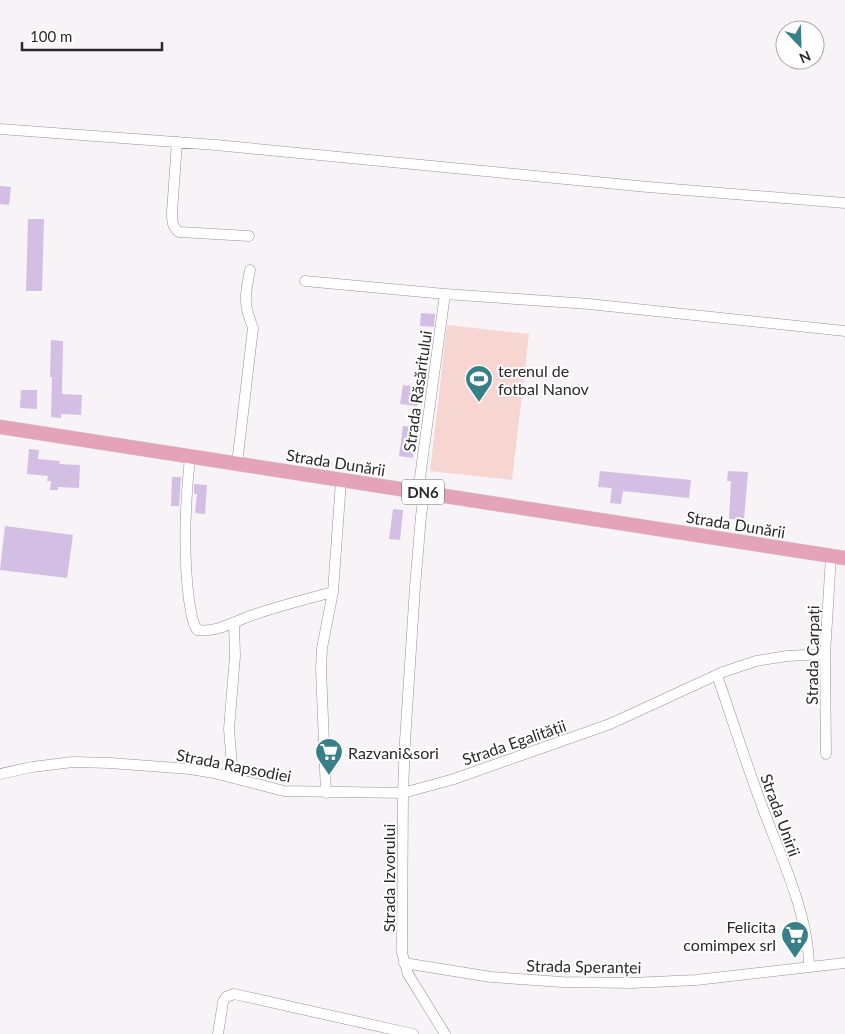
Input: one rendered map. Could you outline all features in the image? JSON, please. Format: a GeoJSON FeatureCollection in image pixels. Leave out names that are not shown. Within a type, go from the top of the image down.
{"type":"FeatureCollection","features":[{"type":"Feature","properties":{"kind":"main road","name":"Strada Dunării"},"geometry":{"type":"LineString","coordinates":[[0,427],[838,557]]}},
{"type":"Feature","properties":{"kind":"street"},"geometry":{"type":"LineString","coordinates":[[0,129],[177,142],[648,187],[845,203]]}},
{"type":"Feature","properties":{"kind":"street"},"geometry":{"type":"LineString","coordinates":[[177,142],[172,212],[174,229],[179,232],[249,236]]}},
{"type":"Feature","properties":{"kind":"street"},"geometry":{"type":"LineString","coordinates":[[237,464],[253,328],[246,312],[244,301],[250,270]]}},
{"type":"Feature","properties":{"kind":"street"},"geometry":{"type":"LineString","coordinates":[[305,281],[445,294],[589,304],[845,331]]}},
{"type":"Feature","properties":{"kind":"street","name":"Strada Răsăritului"},"geometry":{"type":"LineString","coordinates":[[421,492],[445,294]]}},
{"type":"Feature","properties":{"kind":"street"},"geometry":{"type":"LineString","coordinates":[[190,457],[186,522],[186,570],[194,625],[197,630],[210,631],[234,624],[251,615],[332,592]]}},
{"type":"Feature","properties":{"kind":"street"},"geometry":{"type":"LineString","coordinates":[[326,793],[321,669],[322,648],[332,592],[342,481]]}},
{"type":"Feature","properties":{"kind":"street"},"geometry":{"type":"LineString","coordinates":[[403,793],[421,492]]}},
{"type":"Feature","properties":{"kind":"street","name":"Strada Carpați"},"geometry":{"type":"LineString","coordinates":[[826,754],[825,654],[838,557]]}},
{"type":"Feature","properties":{"kind":"street"},"geometry":{"type":"LineString","coordinates":[[232,778],[229,729],[234,656],[234,624]]}},
{"type":"Feature","properties":{"kind":"street","name":"Strada Egalității"},"geometry":{"type":"LineString","coordinates":[[403,793],[454,779],[610,724],[716,676],[756,661],[787,656],[825,654]]}},
{"type":"Feature","properties":{"kind":"street","name":"Strada Unirii"},"geometry":{"type":"LineString","coordinates":[[716,676],[804,924],[809,950],[809,968]]}},
{"type":"Feature","properties":{"kind":"street","name":"Strada Rapsodiei"},"geometry":{"type":"LineString","coordinates":[[0,774],[32,767],[73,762],[190,769],[284,792],[403,793]]}},
{"type":"Feature","properties":{"kind":"street","name":"Strada Izvorului"},"geometry":{"type":"LineString","coordinates":[[403,793],[402,953],[404,963]]}},
{"type":"Feature","properties":{"kind":"street"},"geometry":{"type":"LineString","coordinates":[[404,963],[412,982],[445,1034]]}},
{"type":"Feature","properties":{"kind":"street","name":"Strada Speranței"},"geometry":{"type":"LineString","coordinates":[[404,963],[491,977],[562,982],[632,983],[696,980],[845,963]]}},
{"type":"Feature","properties":{"kind":"street"},"geometry":{"type":"LineString","coordinates":[[218,1034],[223,1002],[226,997],[234,994],[413,1034]]}},
{"type":"Feature","properties":{"kind":"shaded area","name":"terenul de fotbal Nanov"},"geometry":{"type":"Polygon","coordinates":[[[447,325],[529,334],[512,480],[430,471],[447,325]]]}},
{"type":"Feature","properties":{"kind":"building"},"geometry":{"type":"Polygon","coordinates":[[[0,186],[11,187],[9,205],[0,204],[0,186]]]}},
{"type":"Feature","properties":{"kind":"building"},"geometry":{"type":"Polygon","coordinates":[[[28,219],[44,219],[42,291],[26,291],[28,219]]]}},
{"type":"Feature","properties":{"kind":"building"},"geometry":{"type":"Polygon","coordinates":[[[421,313],[435,314],[434,327],[420,326],[421,313]]]}},
{"type":"Feature","properties":{"kind":"building"},"geometry":{"type":"Polygon","coordinates":[[[51,340],[63,341],[62,394],[82,395],[81,415],[61,414],[61,418],[51,417],[51,340]]]}},
{"type":"Feature","properties":{"kind":"building"},"geometry":{"type":"Polygon","coordinates":[[[403,385],[420,387],[417,406],[400,404],[403,385]]]}},
{"type":"Feature","properties":{"kind":"building"},"geometry":{"type":"Polygon","coordinates":[[[21,390],[37,390],[37,409],[20,408],[21,390]]]}},
{"type":"Feature","properties":{"kind":"building"},"geometry":{"type":"Polygon","coordinates":[[[403,426],[417,427],[413,458],[399,456],[403,426]]]}},
{"type":"Feature","properties":{"kind":"building"},"geometry":{"type":"Polygon","coordinates":[[[29,449],[39,450],[38,459],[60,461],[59,464],[80,465],[79,488],[58,487],[58,490],[50,490],[51,481],[47,481],[48,476],[27,474],[29,449]]]}},
{"type":"Feature","properties":{"kind":"building"},"geometry":{"type":"Polygon","coordinates":[[[600,471],[691,480],[689,498],[623,491],[621,504],[610,503],[612,488],[598,487],[600,471]]]}},
{"type":"Feature","properties":{"kind":"building"},"geometry":{"type":"Polygon","coordinates":[[[728,471],[748,472],[744,520],[729,519],[731,481],[727,481],[728,471]]]}},
{"type":"Feature","properties":{"kind":"building"},"geometry":{"type":"Polygon","coordinates":[[[172,477],[181,477],[179,506],[171,506],[172,477]]]}},
{"type":"Feature","properties":{"kind":"building"},"geometry":{"type":"Polygon","coordinates":[[[194,484],[207,485],[205,514],[195,513],[197,494],[194,494],[194,484]]]}},
{"type":"Feature","properties":{"kind":"building"},"geometry":{"type":"Polygon","coordinates":[[[393,509],[403,510],[400,540],[389,539],[393,509]]]}},
{"type":"Feature","properties":{"kind":"building"},"geometry":{"type":"Polygon","coordinates":[[[5,526],[73,535],[67,578],[0,570],[5,526]]]}},
{"type":"Feature","properties":{"kind":"place","name":"terenul de fotbal Nanov"},"geometry":{"type":"Point","coordinates":[479,403]}},
{"type":"Feature","properties":{"kind":"place","name":"Razvani&sori"},"geometry":{"type":"Point","coordinates":[329,776]}},
{"type":"Feature","properties":{"kind":"place","name":"Felicita comimpex srl"},"geometry":{"type":"Point","coordinates":[795,959]}}]}
